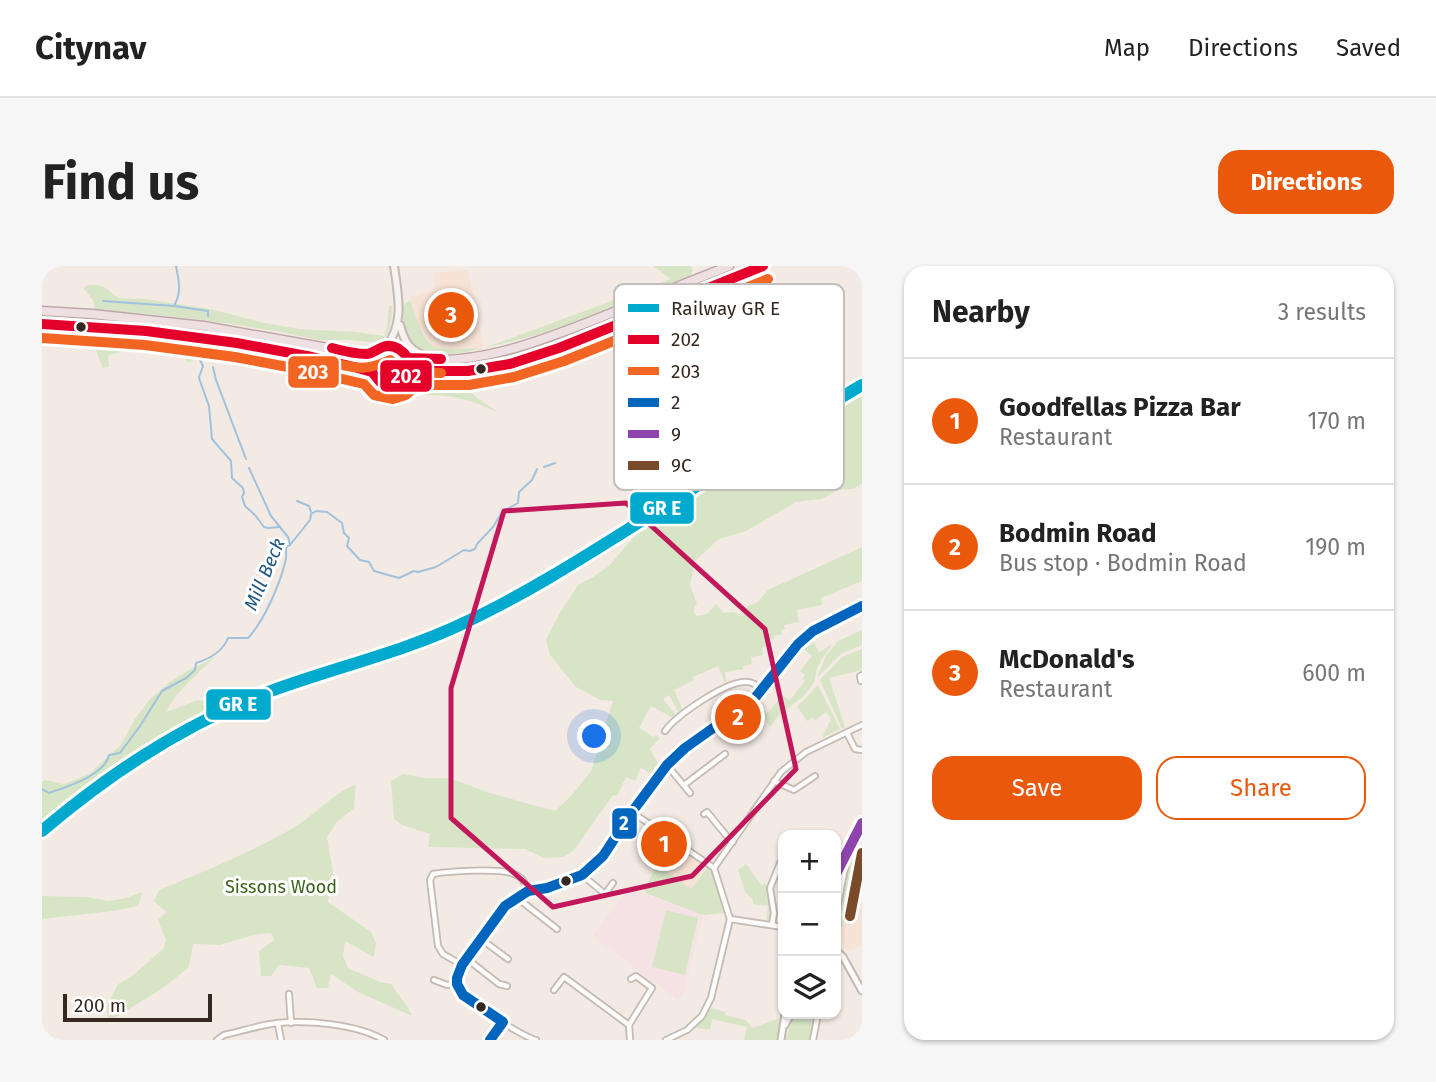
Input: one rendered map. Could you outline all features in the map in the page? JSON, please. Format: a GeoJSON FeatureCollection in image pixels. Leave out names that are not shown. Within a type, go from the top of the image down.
{"type":"FeatureCollection","features":[{"type":"Feature","properties":{"kind":"highway"},"geometry":{"type":"LineString","coordinates":[[684,284],[729,266]]}},
{"type":"Feature","properties":{"kind":"highway"},"geometry":{"type":"LineString","coordinates":[[717,284],[762,266]]}},
{"type":"Feature","properties":{"kind":"highway"},"geometry":{"type":"LineString","coordinates":[[42,311],[204,326],[356,353],[375,353],[386,346],[396,347],[406,356],[409,364],[406,376],[400,382],[388,385],[376,379],[371,362],[375,353]]}},
{"type":"Feature","properties":{"kind":"highway"},"geometry":{"type":"LineString","coordinates":[[406,356],[434,360],[514,349],[614,312]]}},
{"type":"Feature","properties":{"kind":"highway"},"geometry":{"type":"LineString","coordinates":[[42,324],[146,331],[237,343],[372,372]]}},
{"type":"Feature","properties":{"kind":"highway"},"geometry":{"type":"LineString","coordinates":[[406,376],[428,371],[468,370],[510,364],[614,326]]}},
{"type":"Feature","properties":{"kind":"main road"},"geometry":{"type":"LineString","coordinates":[[386,346],[396,330],[398,319],[394,266]]}},
{"type":"Feature","properties":{"kind":"main road"},"geometry":{"type":"LineString","coordinates":[[398,319],[403,339],[414,352],[434,360]]}},
{"type":"Feature","properties":{"kind":"main road"},"geometry":{"type":"LineString","coordinates":[[396,330],[406,356]]}},
{"type":"Feature","properties":{"kind":"street"},"geometry":{"type":"LineString","coordinates":[[536,1040],[468,999],[457,984],[458,971],[505,906],[528,891],[554,886],[582,875],[603,856],[667,765],[685,748],[746,705],[762,690],[798,644],[813,631],[862,606]]}},
{"type":"Feature","properties":{"kind":"street"},"geometry":{"type":"LineString","coordinates":[[861,681],[862,675]]}},
{"type":"Feature","properties":{"kind":"street"},"geometry":{"type":"LineString","coordinates":[[665,731],[679,717],[721,688],[748,682],[762,690]]}},
{"type":"Feature","properties":{"kind":"street"},"geometry":{"type":"LineString","coordinates":[[714,868],[774,781],[788,766],[806,752],[862,725]]}},
{"type":"Feature","properties":{"kind":"street"},"geometry":{"type":"LineString","coordinates":[[847,733],[855,749],[862,750]]}},
{"type":"Feature","properties":{"kind":"street"},"geometry":{"type":"LineString","coordinates":[[684,785],[725,754]]}},
{"type":"Feature","properties":{"kind":"street"},"geometry":{"type":"LineString","coordinates":[[667,765],[690,793]]}},
{"type":"Feature","properties":{"kind":"street"},"geometry":{"type":"LineString","coordinates":[[774,781],[794,790],[815,776]]}},
{"type":"Feature","properties":{"kind":"street"},"geometry":{"type":"LineString","coordinates":[[704,814],[707,811],[733,842]]}},
{"type":"Feature","properties":{"kind":"street"},"geometry":{"type":"LineString","coordinates":[[632,812],[710,863],[730,919],[711,998],[702,1016],[687,1030],[666,1040]]}},
{"type":"Feature","properties":{"kind":"street"},"geometry":{"type":"LineString","coordinates":[[841,864],[862,823]]}},
{"type":"Feature","properties":{"kind":"street"},"geometry":{"type":"LineString","coordinates":[[840,893],[848,850]]}},
{"type":"Feature","properties":{"kind":"street"},"geometry":{"type":"LineString","coordinates":[[772,925],[774,913],[770,888],[778,868]]}},
{"type":"Feature","properties":{"kind":"street"},"geometry":{"type":"LineString","coordinates":[[462,965],[443,954],[438,946],[430,880],[433,874],[498,871],[512,873],[523,879],[528,891]]}},
{"type":"Feature","properties":{"kind":"street"},"geometry":{"type":"LineString","coordinates":[[582,875],[605,894],[613,883]]}},
{"type":"Feature","properties":{"kind":"street"},"geometry":{"type":"LineString","coordinates":[[516,897],[557,929]]}},
{"type":"Feature","properties":{"kind":"street"},"geometry":{"type":"LineString","coordinates":[[730,919],[778,926]]}},
{"type":"Feature","properties":{"kind":"street"},"geometry":{"type":"LineString","coordinates":[[481,939],[508,959]]}},
{"type":"Feature","properties":{"kind":"street"},"geometry":{"type":"LineString","coordinates":[[841,956],[862,991]]}},
{"type":"Feature","properties":{"kind":"street"},"geometry":{"type":"LineString","coordinates":[[467,959],[499,984],[507,986]]}},
{"type":"Feature","properties":{"kind":"street"},"geometry":{"type":"LineString","coordinates":[[630,1040],[629,1025],[652,988],[636,976],[631,979]]}},
{"type":"Feature","properties":{"kind":"street"},"geometry":{"type":"LineString","coordinates":[[554,990],[564,977],[629,1025]]}},
{"type":"Feature","properties":{"kind":"street"},"geometry":{"type":"LineString","coordinates":[[434,980],[447,985],[457,984]]}},
{"type":"Feature","properties":{"kind":"street"},"geometry":{"type":"LineString","coordinates":[[289,995],[291,1023]]}},
{"type":"Feature","properties":{"kind":"street"},"geometry":{"type":"LineString","coordinates":[[781,1040],[785,1019]]}},
{"type":"Feature","properties":{"kind":"street"},"geometry":{"type":"LineString","coordinates":[[784,1028],[788,1019]]}},
{"type":"Feature","properties":{"kind":"street"},"geometry":{"type":"LineString","coordinates":[[813,1040],[817,1019]]}},
{"type":"Feature","properties":{"kind":"street"},"geometry":{"type":"LineString","coordinates":[[490,1040],[503,1022]]}},
{"type":"Feature","properties":{"kind":"street"},"geometry":{"type":"LineString","coordinates":[[278,1023],[281,1040]]}},
{"type":"Feature","properties":{"kind":"street"},"geometry":{"type":"LineString","coordinates":[[217,1040],[224,1035],[278,1023],[333,1023],[376,1035],[384,1040]]}},
{"type":"Feature","properties":{"kind":"highlighted area"},"geometry":{"type":"Polygon","coordinates":[[[626,503],[765,629],[796,769],[692,876],[553,907],[451,818],[451,688],[504,511],[626,503]]]}},
{"type":"Feature","properties":{"kind":"shaded area"},"geometry":{"type":"Polygon","coordinates":[[[468,270],[484,348],[436,347],[416,321],[411,297],[435,289],[434,273],[468,270]]]}},
{"type":"Feature","properties":{"kind":"shaded area"},"geometry":{"type":"Polygon","coordinates":[[[862,379],[862,387],[844,398],[844,390],[862,379]]]}},
{"type":"Feature","properties":{"kind":"shaded area"},"geometry":{"type":"Polygon","coordinates":[[[681,490],[693,490],[633,530],[467,626],[428,643],[279,691],[216,717],[179,736],[91,793],[42,836],[42,821],[52,812],[98,776],[182,724],[253,691],[420,635],[489,604],[681,490]]]}},
{"type":"Feature","properties":{"kind":"shaded area"},"geometry":{"type":"Polygon","coordinates":[[[657,827],[710,863],[691,890],[639,849],[657,827]]]}},
{"type":"Feature","properties":{"kind":"shaded area"},"geometry":{"type":"Polygon","coordinates":[[[862,881],[862,946],[847,951],[841,942],[841,929],[862,881]]]}},
{"type":"Feature","properties":{"kind":"shaded area"},"geometry":{"type":"Polygon","coordinates":[[[629,889],[703,915],[684,991],[678,1000],[596,939],[593,934],[629,889]]]}},
{"type":"Feature","properties":{"kind":"green space"},"geometry":{"type":"Polygon","coordinates":[[[653,266],[691,266],[692,271],[687,278],[672,284],[657,284],[671,279],[653,266]]]}},
{"type":"Feature","properties":{"kind":"green space"},"geometry":{"type":"Polygon","coordinates":[[[740,266],[758,266],[713,284],[695,284],[740,266]]]}},
{"type":"Feature","properties":{"kind":"green space"},"geometry":{"type":"Polygon","coordinates":[[[88,285],[106,288],[118,298],[210,309],[299,329],[384,336],[389,306],[392,306],[392,317],[388,331],[379,343],[318,340],[211,321],[95,310],[93,300],[83,288],[88,285]]]}},
{"type":"Feature","properties":{"kind":"green space"},"geometry":{"type":"Polygon","coordinates":[[[614,300],[614,307],[537,335],[500,345],[448,355],[422,353],[411,345],[402,307],[411,301],[422,332],[429,343],[437,348],[484,348],[614,300]]]}},
{"type":"Feature","properties":{"kind":"green space"},"geometry":{"type":"Polygon","coordinates":[[[614,316],[614,324],[548,350],[504,362],[413,369],[413,363],[475,360],[514,353],[614,316]]]}},
{"type":"Feature","properties":{"kind":"green space"},"geometry":{"type":"Polygon","coordinates":[[[95,319],[237,334],[367,357],[366,367],[342,360],[95,323],[95,319]]]}},
{"type":"Feature","properties":{"kind":"green space"},"geometry":{"type":"Polygon","coordinates":[[[114,333],[232,348],[309,363],[334,365],[337,368],[239,357],[238,362],[202,356],[188,363],[181,354],[126,351],[108,355],[109,367],[103,368],[94,346],[93,335],[114,333]]]}},
{"type":"Feature","properties":{"kind":"green space"},"geometry":{"type":"Polygon","coordinates":[[[390,353],[399,357],[403,366],[399,375],[390,379],[381,375],[377,366],[381,357],[390,353]]]}},
{"type":"Feature","properties":{"kind":"green space"},"geometry":{"type":"Polygon","coordinates":[[[434,376],[466,381],[473,395],[498,412],[463,399],[425,395],[415,380],[434,376]]]}},
{"type":"Feature","properties":{"kind":"green space"},"geometry":{"type":"Polygon","coordinates":[[[862,387],[862,484],[853,489],[844,490],[844,398],[862,387]]]}},
{"type":"Feature","properties":{"kind":"green space"},"geometry":{"type":"Polygon","coordinates":[[[696,490],[838,490],[821,499],[796,502],[746,531],[719,539],[695,561],[690,585],[697,603],[693,611],[697,616],[707,614],[716,604],[724,613],[734,612],[742,616],[748,606],[758,602],[768,590],[862,547],[862,581],[821,598],[822,605],[797,610],[799,622],[784,625],[782,634],[770,640],[771,645],[762,647],[763,655],[751,657],[752,664],[743,666],[743,669],[725,672],[725,683],[718,666],[693,677],[694,680],[674,690],[683,710],[679,713],[669,695],[663,699],[676,715],[673,718],[651,706],[639,728],[660,738],[650,749],[660,767],[650,779],[650,773],[641,768],[635,781],[626,777],[617,796],[613,795],[574,850],[564,857],[543,858],[525,849],[428,847],[430,834],[402,825],[394,819],[391,781],[403,774],[424,778],[449,778],[490,793],[555,811],[591,771],[613,701],[600,700],[576,687],[550,655],[546,639],[578,585],[609,566],[637,535],[633,530],[696,490]]]}},
{"type":"Feature","properties":{"kind":"green space"},"geometry":{"type":"Polygon","coordinates":[[[862,630],[862,645],[842,653],[817,678],[826,656],[838,641],[862,630]]]}},
{"type":"Feature","properties":{"kind":"green space"},"geometry":{"type":"Polygon","coordinates":[[[811,638],[819,652],[833,644],[821,661],[815,681],[804,696],[778,716],[770,727],[755,706],[768,713],[782,695],[790,700],[805,681],[802,679],[805,675],[800,671],[812,656],[801,647],[811,638]]]}},
{"type":"Feature","properties":{"kind":"green space"},"geometry":{"type":"Polygon","coordinates":[[[862,649],[862,670],[829,678],[845,727],[842,729],[820,680],[842,657],[862,649]]]}},
{"type":"Feature","properties":{"kind":"green space"},"geometry":{"type":"Polygon","coordinates":[[[216,657],[181,691],[167,712],[197,700],[224,703],[129,756],[84,787],[42,822],[42,782],[45,780],[64,784],[89,774],[120,746],[150,699],[171,681],[216,657]]]}},
{"type":"Feature","properties":{"kind":"green space"},"geometry":{"type":"Polygon","coordinates":[[[818,685],[840,729],[822,738],[831,719],[826,712],[815,720],[813,717],[807,721],[797,706],[818,685]]]}},
{"type":"Feature","properties":{"kind":"green space","name":"Sissons Wood"},"geometry":{"type":"Polygon","coordinates":[[[356,784],[354,808],[337,822],[327,837],[333,872],[328,902],[371,932],[376,943],[374,957],[345,941],[343,956],[348,968],[380,982],[392,984],[412,1016],[358,992],[331,974],[328,988],[317,988],[309,968],[279,965],[271,976],[261,976],[259,951],[274,940],[271,933],[253,935],[220,945],[193,944],[189,967],[163,988],[108,1022],[107,1006],[118,984],[131,977],[164,948],[166,940],[158,920],[166,912],[154,901],[159,890],[277,837],[356,784]]]}},
{"type":"Feature","properties":{"kind":"green space"},"geometry":{"type":"Polygon","coordinates":[[[862,829],[862,881],[841,929],[841,902],[850,859],[862,829]]]}},
{"type":"Feature","properties":{"kind":"green space"},"geometry":{"type":"Polygon","coordinates":[[[746,864],[761,885],[765,883],[768,887],[772,914],[768,920],[768,906],[753,904],[753,900],[745,892],[738,870],[746,864]]]}},
{"type":"Feature","properties":{"kind":"green space"},"geometry":{"type":"Polygon","coordinates":[[[657,865],[691,889],[708,867],[713,874],[724,913],[703,915],[645,893],[657,865]]]}},
{"type":"Feature","properties":{"kind":"green space"},"geometry":{"type":"Polygon","coordinates":[[[142,892],[137,906],[42,919],[42,896],[86,897],[109,901],[142,892]]]}},
{"type":"Feature","properties":{"kind":"green space"},"geometry":{"type":"Polygon","coordinates":[[[666,910],[698,918],[685,975],[652,967],[666,910]]]}},
{"type":"Feature","properties":{"kind":"green space"},"geometry":{"type":"Polygon","coordinates":[[[711,1008],[746,1020],[752,1028],[780,1019],[777,1040],[744,1040],[747,1027],[712,1019],[710,1030],[696,1028],[711,1008]]]}},
{"type":"Feature","properties":{"kind":"green space"},"geometry":{"type":"Polygon","coordinates":[[[793,1019],[815,1019],[811,1040],[785,1040],[793,1019]]]}},
{"type":"Feature","properties":{"kind":"waterway"},"geometry":{"type":"LineString","coordinates":[[176,266],[179,291],[174,306],[208,311],[208,316]]}},
{"type":"Feature","properties":{"kind":"waterway"},"geometry":{"type":"LineString","coordinates":[[103,301],[174,306]]}},
{"type":"Feature","properties":{"kind":"waterway"},"geometry":{"type":"LineString","coordinates":[[107,346],[199,358],[203,366],[199,377],[209,406],[212,439],[231,461],[232,478],[243,488],[245,506],[264,527],[280,527]]}},
{"type":"Feature","properties":{"kind":"waterway"},"geometry":{"type":"LineString","coordinates":[[213,367],[246,459]]}},
{"type":"Feature","properties":{"kind":"waterway","name":"Mill Beck"},"geometry":{"type":"LineString","coordinates":[[544,467],[555,463]]}},
{"type":"Feature","properties":{"kind":"waterway"},"geometry":{"type":"LineString","coordinates":[[249,468],[271,516],[288,537],[290,544]]}},
{"type":"Feature","properties":{"kind":"waterway","name":"Mill Beck"},"geometry":{"type":"LineString","coordinates":[[42,789],[49,793],[75,784],[100,769],[109,755],[120,753],[162,691],[186,678],[195,670],[196,663],[215,654],[228,638],[248,638],[260,622],[275,592],[286,561],[286,547],[310,520],[311,514],[316,511],[327,512],[342,523],[344,533],[349,538],[347,546],[360,560],[369,562],[374,571],[399,578],[414,571],[436,567],[464,550],[475,549],[502,512],[518,503],[519,492],[532,480],[537,469]]}},
{"type":"Feature","properties":{"kind":"waterway"},"geometry":{"type":"LineString","coordinates":[[297,501],[309,506],[311,512]]}},
{"type":"Feature","properties":{"kind":"transit line","name":"202"},"geometry":{"type":"LineString","coordinates":[[718,284],[763,266]]}},
{"type":"Feature","properties":{"kind":"transit line","name":"203"},"geometry":{"type":"LineString","coordinates":[[756,284],[768,279]]}},
{"type":"Feature","properties":{"kind":"transit line","name":"202"},"geometry":{"type":"LineString","coordinates":[[42,324],[146,331],[237,343],[354,367],[372,372],[380,382],[392,385],[406,376],[428,371],[468,371],[510,364],[614,326]]}},
{"type":"Feature","properties":{"kind":"transit line","name":"203"},"geometry":{"type":"LineString","coordinates":[[42,338],[145,345],[235,357],[364,384],[374,395],[393,399],[406,395],[413,389],[430,385],[469,385],[514,377],[614,341]]}},
{"type":"Feature","properties":{"kind":"transit line","name":"202"},"geometry":{"type":"LineString","coordinates":[[332,348],[367,354],[391,346],[408,358],[441,359]]}},
{"type":"Feature","properties":{"kind":"transit line","name":"203"},"geometry":{"type":"LineString","coordinates":[[329,362],[360,368],[390,360],[405,372],[441,373]]}},
{"type":"Feature","properties":{"kind":"transit line"},"geometry":{"type":"LineString","coordinates":[[844,396],[862,385]]}},
{"type":"Feature","properties":{"kind":"transit line"},"geometry":{"type":"LineString","coordinates":[[42,831],[122,769],[209,718],[295,682],[394,651],[466,622],[585,556],[690,490]]}},
{"type":"Feature","properties":{"kind":"transit line","name":"2"},"geometry":{"type":"LineString","coordinates":[[490,1040],[503,1022],[463,995],[457,978],[462,965],[505,906],[528,891],[547,888],[582,875],[603,856],[667,765],[685,748],[754,699],[798,644],[813,631],[862,606]]}},
{"type":"Feature","properties":{"kind":"transit line","name":"9"},"geometry":{"type":"LineString","coordinates":[[841,864],[862,823]]}},
{"type":"Feature","properties":{"kind":"transit line","name":"9C"},"geometry":{"type":"LineString","coordinates":[[850,916],[862,853]]}},
{"type":"Feature","properties":{"kind":"place","name":"McDonald's"},"geometry":{"type":"Point","coordinates":[451,315]}},
{"type":"Feature","properties":{"kind":"place","name":"Bodmin Road"},"geometry":{"type":"Point","coordinates":[738,717]}},
{"type":"Feature","properties":{"kind":"place","name":"Goodfellas Pizza Bar"},"geometry":{"type":"Point","coordinates":[664,844]}}]}
